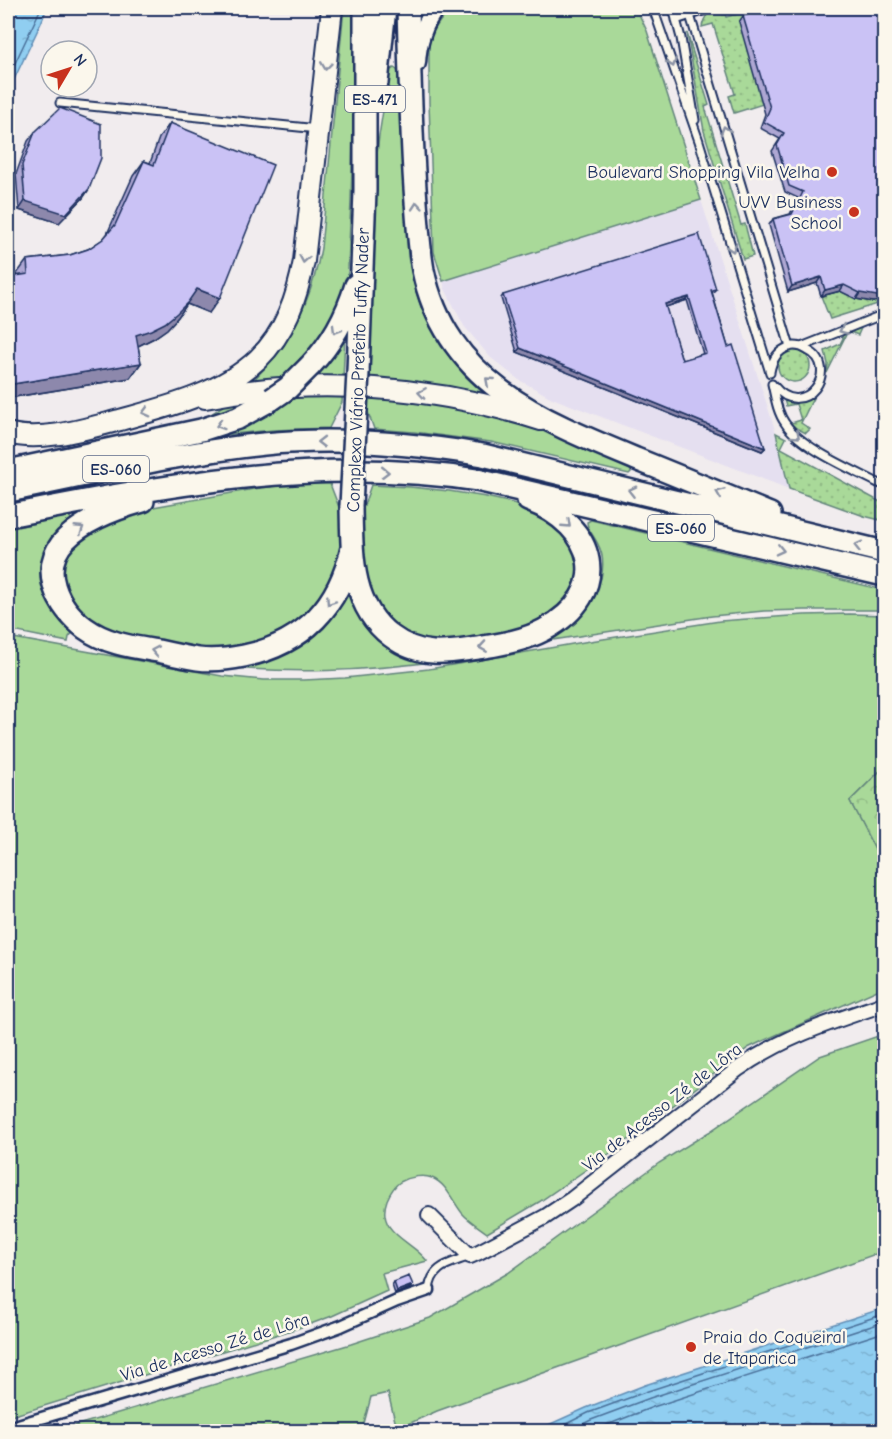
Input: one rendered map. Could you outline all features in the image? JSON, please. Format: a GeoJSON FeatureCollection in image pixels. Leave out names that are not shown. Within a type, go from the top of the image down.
{"type":"FeatureCollection","features":[{"type":"Feature","properties":{"kind":"main road"},"geometry":{"type":"LineString","coordinates":[[175,404],[223,384],[258,359],[270,345],[291,311],[307,243],[332,8]]}},
{"type":"Feature","properties":{"kind":"main road","name":"Complexo Viário Prefeito Tuffy Nader"},"geometry":{"type":"LineString","coordinates":[[352,548],[351,506],[365,191],[366,8]]}},
{"type":"Feature","properties":{"kind":"main road","name":"Complexo Viário Prefeito Tuffy Nader"},"geometry":{"type":"LineString","coordinates":[[365,191],[385,8]]}},
{"type":"Feature","properties":{"kind":"main road"},"geometry":{"type":"LineString","coordinates":[[408,8],[414,178],[423,270],[430,292],[449,335],[473,366],[518,404],[560,427]]}},
{"type":"Feature","properties":{"kind":"main road"},"geometry":{"type":"LineString","coordinates":[[8,471],[201,430],[238,418],[272,399],[288,388],[327,345],[346,311],[362,256]]}},
{"type":"Feature","properties":{"kind":"main road"},"geometry":{"type":"LineString","coordinates":[[11,434],[47,435],[68,432],[175,404],[232,394],[291,388],[369,388],[408,391],[466,401],[560,427],[832,539]]}},
{"type":"Feature","properties":{"kind":"main road","name":"ES-060"},"geometry":{"type":"LineString","coordinates":[[8,491],[225,449],[308,442],[394,443],[483,455],[885,552]]}},
{"type":"Feature","properties":{"kind":"main road","name":"ES-060"},"geometry":{"type":"LineString","coordinates":[[8,516],[137,491],[222,480],[352,471],[413,472],[477,480],[885,575]]}},
{"type":"Feature","properties":{"kind":"main road"},"geometry":{"type":"LineString","coordinates":[[222,480],[124,507],[92,522],[66,540],[59,548],[55,558],[52,580],[55,591],[67,611],[96,636],[122,645],[199,659],[237,658],[273,648],[288,641],[314,621],[325,609],[342,580],[352,548]]}},
{"type":"Feature","properties":{"kind":"main road"},"geometry":{"type":"LineString","coordinates":[[352,548],[355,575],[366,607],[378,625],[409,646],[431,652],[450,652],[511,642],[544,630],[573,608],[585,590],[589,569],[585,548],[574,530],[546,508],[477,480]]}},
{"type":"Feature","properties":{"kind":"street"},"geometry":{"type":"LineString","coordinates":[[414,178],[418,51],[421,32],[436,8]]}},
{"type":"Feature","properties":{"kind":"street","name":"Via de Acesso Zé de Lôra"},"geometry":{"type":"LineString","coordinates":[[470,1256],[517,1232],[572,1199],[729,1076],[772,1047],[809,1030],[885,1004]]}},
{"type":"Feature","properties":{"kind":"street"},"geometry":{"type":"LineString","coordinates":[[429,1215],[470,1256]]}},
{"type":"Feature","properties":{"kind":"street","name":"Via de Acesso Zé de Lôra"},"geometry":{"type":"LineString","coordinates":[[8,1428],[308,1338],[398,1300],[429,1290]]}},
{"type":"Feature","properties":{"kind":"lane"},"geometry":{"type":"LineString","coordinates":[[653,8],[699,141],[770,373],[772,362],[779,352],[790,347],[801,347],[885,314]]}},
{"type":"Feature","properties":{"kind":"lane"},"geometry":{"type":"LineString","coordinates":[[673,8],[681,38],[699,141]]}},
{"type":"Feature","properties":{"kind":"lane"},"geometry":{"type":"LineString","coordinates":[[676,20],[712,8]]}},
{"type":"Feature","properties":{"kind":"lane"},"geometry":{"type":"LineString","coordinates":[[690,15],[790,347]]}},
{"type":"Feature","properties":{"kind":"lane"},"geometry":{"type":"LineString","coordinates":[[60,103],[318,129]]}},
{"type":"Feature","properties":{"kind":"lane"},"geometry":{"type":"LineString","coordinates":[[801,347],[811,351],[819,360],[822,371],[820,383],[813,392],[802,398],[791,398],[780,393],[772,384],[784,422],[793,434],[810,447],[885,485]]}},
{"type":"Feature","properties":{"kind":"lane"},"geometry":{"type":"LineString","coordinates":[[429,1290],[437,1270],[470,1256]]}},
{"type":"Feature","properties":{"kind":"shaded area"},"geometry":{"type":"Polygon","coordinates":[[[701,200],[776,433],[789,489],[552,398],[519,380],[490,357],[464,326],[445,289],[443,281],[701,200]]]}},
{"type":"Feature","properties":{"kind":"green space"},"geometry":{"type":"Polygon","coordinates":[[[344,8],[356,8],[351,201],[342,402],[329,428],[212,436],[199,422],[245,388],[280,349],[306,303],[315,276],[321,248],[344,8]]]}},
{"type":"Feature","properties":{"kind":"green space"},"geometry":{"type":"Polygon","coordinates":[[[454,8],[636,8],[647,31],[701,200],[443,281],[434,252],[429,45],[432,33],[440,21],[454,8]]]}},
{"type":"Feature","properties":{"kind":"green space"},"geometry":{"type":"Polygon","coordinates":[[[723,8],[726,17],[757,8],[785,8],[763,104],[734,113],[729,96],[735,94],[713,24],[702,27],[704,19],[709,14],[723,8]]]}},
{"type":"Feature","properties":{"kind":"green space"},"geometry":{"type":"Polygon","coordinates":[[[687,33],[709,105],[705,107],[741,225],[745,224],[753,256],[743,259],[704,131],[687,33]]]}},
{"type":"Feature","properties":{"kind":"green space"},"geometry":{"type":"Polygon","coordinates":[[[394,68],[398,73],[408,257],[422,310],[441,346],[466,377],[502,408],[522,420],[630,469],[629,474],[491,442],[374,429],[364,401],[376,164],[389,71],[394,68]]]}},
{"type":"Feature","properties":{"kind":"green space"},"geometry":{"type":"Polygon","coordinates":[[[840,291],[861,300],[884,300],[884,302],[830,319],[821,296],[840,291]]]}},
{"type":"Feature","properties":{"kind":"green space"},"geometry":{"type":"Polygon","coordinates":[[[862,326],[858,335],[848,331],[827,373],[828,364],[825,351],[840,344],[843,338],[841,332],[862,326]]]}},
{"type":"Feature","properties":{"kind":"green space"},"geometry":{"type":"Polygon","coordinates":[[[794,350],[805,355],[810,366],[805,377],[794,382],[783,377],[778,366],[783,355],[794,350]]]}},
{"type":"Feature","properties":{"kind":"green space"},"geometry":{"type":"Polygon","coordinates":[[[817,390],[801,423],[810,429],[806,433],[791,423],[801,420],[796,404],[786,406],[784,400],[801,398],[817,390]]]}},
{"type":"Feature","properties":{"kind":"green space"},"geometry":{"type":"Polygon","coordinates":[[[776,433],[786,438],[781,448],[884,504],[884,521],[789,489],[776,433]]]}},
{"type":"Feature","properties":{"kind":"green space"},"geometry":{"type":"Polygon","coordinates":[[[310,483],[330,484],[340,510],[342,546],[339,560],[330,585],[301,621],[261,645],[210,651],[118,636],[81,615],[61,584],[63,560],[73,545],[92,531],[142,509],[260,488],[310,483]]]}},
{"type":"Feature","properties":{"kind":"green space"},"geometry":{"type":"Polygon","coordinates":[[[371,485],[449,491],[534,508],[570,538],[581,571],[571,601],[527,629],[443,645],[401,635],[370,599],[362,545],[363,508],[371,485]]]}},
{"type":"Feature","properties":{"kind":"green space"},"geometry":{"type":"Polygon","coordinates":[[[68,516],[72,521],[42,563],[40,573],[43,592],[53,610],[73,632],[68,642],[8,630],[8,529],[68,516]]]}},
{"type":"Feature","properties":{"kind":"green space"},"geometry":{"type":"Polygon","coordinates":[[[591,520],[884,590],[884,610],[764,611],[712,616],[533,643],[560,629],[581,614],[600,583],[602,556],[587,524],[591,520]]]}},
{"type":"Feature","properties":{"kind":"green space"},"geometry":{"type":"Polygon","coordinates":[[[347,594],[353,598],[366,626],[384,643],[446,660],[386,667],[298,671],[208,666],[227,666],[347,594]]]}},
{"type":"Feature","properties":{"kind":"green space"},"geometry":{"type":"Polygon","coordinates":[[[850,614],[884,615],[884,767],[850,801],[884,867],[884,987],[748,1048],[619,1147],[539,1202],[487,1233],[465,1216],[437,1180],[420,1176],[400,1182],[392,1190],[387,1200],[386,1221],[397,1235],[427,1261],[382,1273],[387,1291],[308,1325],[8,1417],[8,637],[222,676],[264,680],[304,680],[429,669],[720,621],[850,614]]]}},
{"type":"Feature","properties":{"kind":"green space"},"geometry":{"type":"Polygon","coordinates":[[[884,767],[884,867],[850,801],[884,767]]]}},
{"type":"Feature","properties":{"kind":"green space"},"geometry":{"type":"Polygon","coordinates":[[[884,1034],[884,1251],[437,1411],[397,1429],[388,1393],[371,1397],[362,1431],[57,1431],[351,1344],[430,1318],[508,1273],[659,1163],[709,1132],[820,1056],[884,1034]]]}},
{"type":"Feature","properties":{"kind":"water"},"geometry":{"type":"Polygon","coordinates":[[[8,8],[47,8],[8,92],[8,8]]]}},
{"type":"Feature","properties":{"kind":"water"},"geometry":{"type":"Polygon","coordinates":[[[884,1308],[884,1431],[535,1431],[645,1385],[884,1308]]]}},
{"type":"Feature","properties":{"kind":"building","name":"Boulevard Shopping Vila Velha"},"geometry":{"type":"Polygon","coordinates":[[[770,8],[885,8],[885,295],[860,293],[844,285],[825,290],[821,277],[792,286],[773,219],[792,214],[803,192],[789,186],[777,145],[784,133],[764,122],[770,108],[743,16],[770,8]]]}},
{"type":"Feature","properties":{"kind":"building"},"geometry":{"type":"Polygon","coordinates":[[[60,108],[101,124],[101,158],[89,189],[66,214],[25,201],[22,165],[35,132],[60,108]]]}},
{"type":"Feature","properties":{"kind":"building"},"geometry":{"type":"Polygon","coordinates":[[[170,123],[273,165],[220,298],[197,289],[188,302],[165,323],[136,335],[141,363],[13,384],[8,365],[8,277],[28,274],[27,260],[70,255],[88,249],[103,239],[115,225],[144,161],[154,165],[170,123]]]}},
{"type":"Feature","properties":{"kind":"building"},"geometry":{"type":"Polygon","coordinates":[[[699,234],[716,289],[711,290],[728,347],[733,345],[765,448],[520,348],[503,295],[699,234]],[[689,297],[665,304],[682,360],[706,353],[689,297]]]}},
{"type":"Feature","properties":{"kind":"building"},"geometry":{"type":"Polygon","coordinates":[[[409,1276],[413,1285],[397,1291],[394,1282],[409,1276]]]}},
{"type":"Feature","properties":{"kind":"place","name":"Boulevard Shopping Vila Velha"},"geometry":{"type":"Point","coordinates":[832,172]}},
{"type":"Feature","properties":{"kind":"place","name":"UVV Business School"},"geometry":{"type":"Point","coordinates":[854,212]}},
{"type":"Feature","properties":{"kind":"place","name":"Praia do Coqueiral de Itaparica"},"geometry":{"type":"Point","coordinates":[691,1347]}}]}
